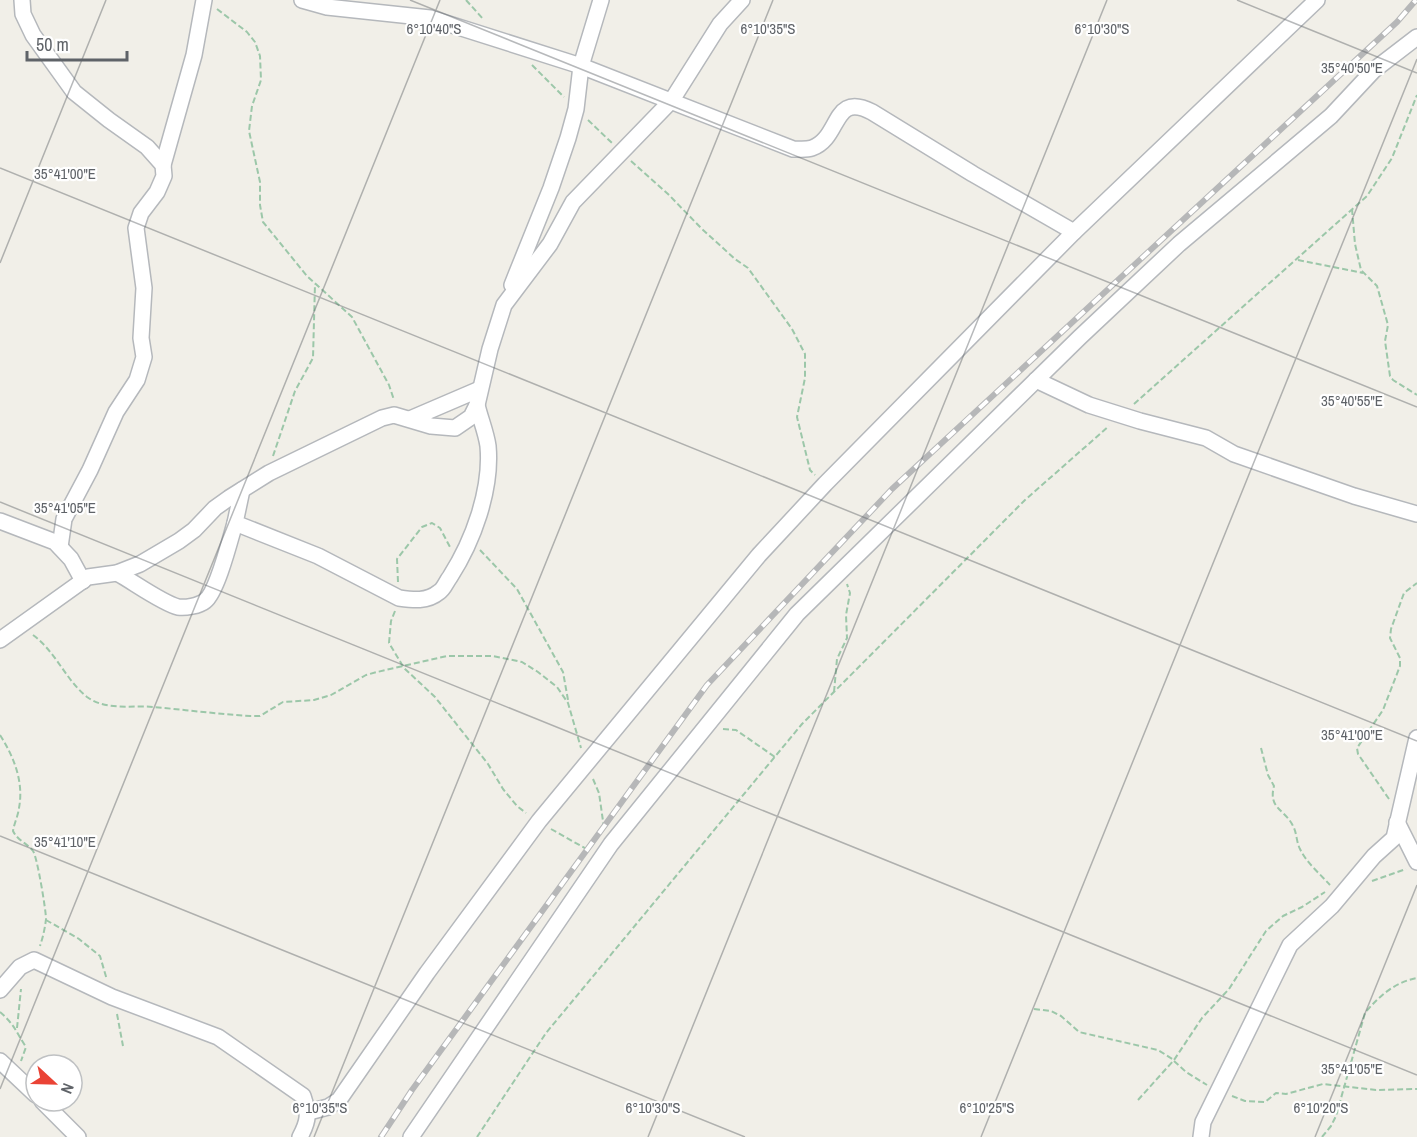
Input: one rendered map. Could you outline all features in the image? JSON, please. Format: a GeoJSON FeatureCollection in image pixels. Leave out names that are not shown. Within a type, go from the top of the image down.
{"type":"FeatureCollection","features":[{"type":"Feature","properties":{"kind":"street"},"geometry":{"type":"LineString","coordinates":[[22,0],[23,14],[33,35],[75,92],[147,147],[163,165]]}},
{"type":"Feature","properties":{"kind":"street"},"geometry":{"type":"LineString","coordinates":[[60,547],[64,519],[117,412],[137,380],[144,357],[141,338],[144,288],[136,228],[141,213],[157,192],[164,176],[163,165],[194,55],[204,0]]}},
{"type":"Feature","properties":{"kind":"street"},"geometry":{"type":"LineString","coordinates":[[302,0],[327,7],[429,18],[581,66],[672,100],[784,147],[811,149],[826,139],[842,111],[852,106],[866,109],[1074,232]]}},
{"type":"Feature","properties":{"kind":"street"},"geometry":{"type":"LineString","coordinates":[[0,640],[88,577],[117,573],[140,564],[195,530],[215,508],[269,473],[382,418],[394,415],[431,426],[455,428],[471,417],[477,405],[490,349],[504,305],[551,188],[568,138],[576,109],[581,66],[601,0]]}},
{"type":"Feature","properties":{"kind":"street"},"geometry":{"type":"LineString","coordinates":[[504,305],[550,244],[573,202],[672,100],[720,24],[741,0]]}},
{"type":"Feature","properties":{"kind":"street"},"geometry":{"type":"LineString","coordinates":[[309,1112],[328,1107],[339,1100],[427,973],[539,821],[586,761],[759,555],[825,484],[1074,232],[1317,0]]}},
{"type":"Feature","properties":{"kind":"street"},"geometry":{"type":"LineString","coordinates":[[411,1137],[611,844],[797,614],[1036,380],[1179,244],[1331,116],[1374,70],[1417,37]]}},
{"type":"Feature","properties":{"kind":"street"},"geometry":{"type":"LineString","coordinates":[[1036,380],[1089,405],[1206,438],[1234,454],[1354,496],[1417,514]]}},
{"type":"Feature","properties":{"kind":"street"},"geometry":{"type":"LineString","coordinates":[[410,419],[480,389]]}},
{"type":"Feature","properties":{"kind":"street"},"geometry":{"type":"LineString","coordinates":[[236,524],[318,556],[399,598],[414,600],[429,598],[441,591],[459,562],[481,507],[488,446],[477,405]]}},
{"type":"Feature","properties":{"kind":"street"},"geometry":{"type":"LineString","coordinates":[[117,573],[179,607],[195,606],[206,601],[213,591],[236,524],[242,490]]}},
{"type":"Feature","properties":{"kind":"street"},"geometry":{"type":"LineString","coordinates":[[0,521],[55,542],[71,559],[82,581]]}},
{"type":"Feature","properties":{"kind":"street"},"geometry":{"type":"LineString","coordinates":[[1200,1137],[1203,1122],[1290,945],[1332,906],[1374,856],[1394,838],[1417,738]]}},
{"type":"Feature","properties":{"kind":"street"},"geometry":{"type":"LineString","coordinates":[[1397,822],[1413,865]]}},
{"type":"Feature","properties":{"kind":"street"},"geometry":{"type":"LineString","coordinates":[[0,990],[20,967],[34,960],[112,997],[218,1037],[303,1096],[309,1112],[306,1126],[300,1137]]}},
{"type":"Feature","properties":{"kind":"street"},"geometry":{"type":"LineString","coordinates":[[0,1060],[24,1084]]}},
{"type":"Feature","properties":{"kind":"street"},"geometry":{"type":"LineString","coordinates":[[54,1113],[78,1137]]}},
{"type":"Feature","properties":{"kind":"path"},"geometry":{"type":"LineString","coordinates":[[204,0],[247,32],[255,42],[260,56],[261,80],[252,106],[249,131],[260,182],[263,222],[306,276],[352,317],[361,330],[393,394],[394,415]]}},
{"type":"Feature","properties":{"kind":"path"},"geometry":{"type":"LineString","coordinates":[[466,0],[485,20]]}},
{"type":"Feature","properties":{"kind":"path"},"geometry":{"type":"LineString","coordinates":[[530,64],[735,259],[748,267],[792,329],[805,354],[806,363],[798,422],[810,470],[814,475],[821,475],[825,484]]}},
{"type":"Feature","properties":{"kind":"path"},"geometry":{"type":"LineString","coordinates":[[477,1137],[546,1033],[802,724],[1025,500],[1367,196],[1392,158],[1417,94]]}},
{"type":"Feature","properties":{"kind":"path"},"geometry":{"type":"LineString","coordinates":[[1352,209],[1355,244],[1363,273]]}},
{"type":"Feature","properties":{"kind":"path"},"geometry":{"type":"LineString","coordinates":[[1297,259],[1363,273],[1377,286],[1387,322],[1385,341],[1390,376],[1417,394]]}},
{"type":"Feature","properties":{"kind":"path"},"geometry":{"type":"LineString","coordinates":[[269,473],[275,447],[295,391],[313,358],[315,284]]}},
{"type":"Feature","properties":{"kind":"path"},"geometry":{"type":"LineString","coordinates":[[459,562],[440,528],[432,523],[422,527],[397,560],[399,598],[392,621],[389,643],[404,668],[435,697],[488,764],[502,789],[517,806],[600,859]]}},
{"type":"Feature","properties":{"kind":"path"},"geometry":{"type":"LineString","coordinates":[[469,537],[517,589],[563,672],[578,740],[599,793],[606,837],[611,844]]}},
{"type":"Feature","properties":{"kind":"path"},"geometry":{"type":"LineString","coordinates":[[834,692],[837,659],[847,638],[846,615],[850,599],[842,570]]}},
{"type":"Feature","properties":{"kind":"path"},"geometry":{"type":"LineString","coordinates":[[1397,822],[1386,794],[1357,750],[1358,744],[1383,710],[1400,666],[1400,658],[1390,634],[1404,593],[1417,584]]}},
{"type":"Feature","properties":{"kind":"path"},"geometry":{"type":"LineString","coordinates":[[22,626],[39,639],[68,678],[90,699],[124,708],[151,707],[260,716],[284,702],[315,700],[331,695],[366,675],[404,668],[447,656],[493,656],[522,662],[557,687],[568,703]]}},
{"type":"Feature","properties":{"kind":"path"},"geometry":{"type":"LineString","coordinates":[[699,734],[724,729],[736,730],[775,758]]}},
{"type":"Feature","properties":{"kind":"path"},"geometry":{"type":"LineString","coordinates":[[0,735],[12,756],[21,788],[14,831],[18,839],[34,851],[39,865],[46,920],[34,960]]}},
{"type":"Feature","properties":{"kind":"path"},"geometry":{"type":"LineString","coordinates":[[1138,1100],[1174,1061],[1202,1018],[1229,989],[1266,930],[1283,916],[1302,907],[1319,894],[1334,890],[1305,857],[1299,847],[1293,825],[1273,802],[1274,786],[1268,775],[1261,748]]}},
{"type":"Feature","properties":{"kind":"path"},"geometry":{"type":"LineString","coordinates":[[1348,886],[1384,878],[1413,865]]}},
{"type":"Feature","properties":{"kind":"path"},"geometry":{"type":"LineString","coordinates":[[1322,1137],[1334,1121],[1365,1013],[1376,1000],[1394,986],[1417,978]]}},
{"type":"Feature","properties":{"kind":"path"},"geometry":{"type":"LineString","coordinates":[[16,1076],[26,1047],[19,1037],[17,1028],[21,986]]}},
{"type":"Feature","properties":{"kind":"path"},"geometry":{"type":"LineString","coordinates":[[1034,1009],[1051,1011],[1061,1016],[1079,1032],[1158,1050],[1193,1078],[1245,1101],[1265,1102],[1276,1093],[1286,1094],[1323,1084],[1376,1090],[1417,1089]]}},
{"type":"Feature","properties":{"kind":"path"},"geometry":{"type":"LineString","coordinates":[[0,1012],[17,1028]]}},
{"type":"Feature","properties":{"kind":"railway"},"geometry":{"type":"LineString","coordinates":[[381,1137],[412,1090],[707,685],[892,489],[1397,22],[1416,0]]}}]}
